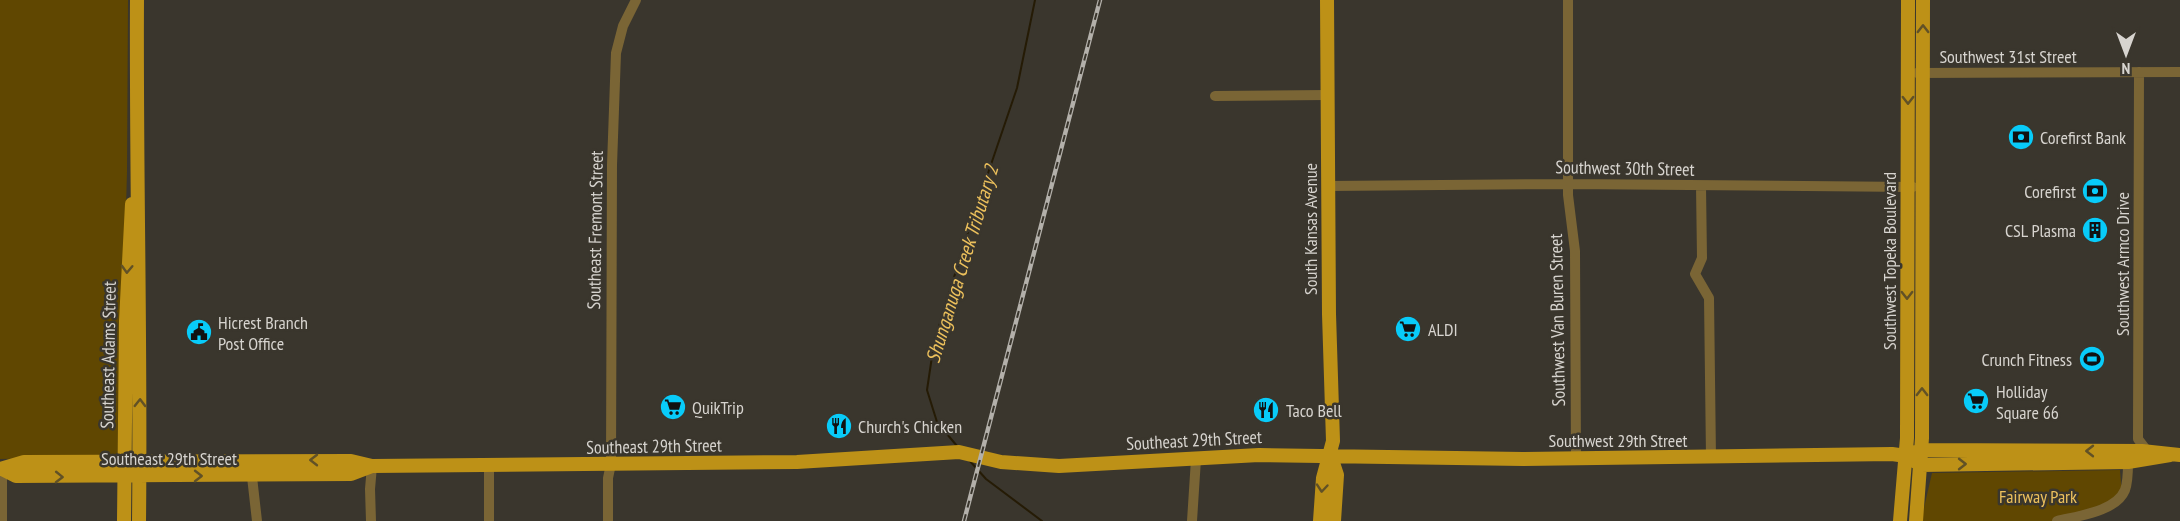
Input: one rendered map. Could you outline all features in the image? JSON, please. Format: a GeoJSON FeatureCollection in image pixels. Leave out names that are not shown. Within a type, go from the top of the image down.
{"type":"FeatureCollection","features":[{"type":"Feature","properties":{"kind":"main road","name":"Southeast Adams Street"},"geometry":{"type":"LineString","coordinates":[[137,0],[136,190],[140,224],[139,521]]}},
{"type":"Feature","properties":{"kind":"main road","name":"South Kansas Avenue"},"geometry":{"type":"LineString","coordinates":[[1320,521],[1323,478],[1330,457],[1332,367],[1329,314],[1327,0]]}},
{"type":"Feature","properties":{"kind":"main road","name":"Southwest Topeka Boulevard"},"geometry":{"type":"LineString","coordinates":[[1900,521],[1906,456],[1908,0]]}},
{"type":"Feature","properties":{"kind":"main road","name":"Southwest Topeka Boulevard"},"geometry":{"type":"LineString","coordinates":[[1916,521],[1921,457],[1923,0]]}},
{"type":"Feature","properties":{"kind":"main road","name":"Southeast Adams Street"},"geometry":{"type":"LineString","coordinates":[[124,521],[130,208],[136,190]]}},
{"type":"Feature","properties":{"kind":"main road","name":"Southeast 29th Street"},"geometry":{"type":"LineString","coordinates":[[1,469],[24,462],[351,461],[372,466],[797,462],[959,452],[1001,462],[1059,466],[1259,455],[1330,457]]}},
{"type":"Feature","properties":{"kind":"main road"},"geometry":{"type":"LineString","coordinates":[[1921,457],[2148,452],[2175,455]]}},
{"type":"Feature","properties":{"kind":"main road"},"geometry":{"type":"LineString","coordinates":[[1906,456],[2128,462],[2175,455]]}},
{"type":"Feature","properties":{"kind":"main road","name":"Southwest 29th Street"},"geometry":{"type":"LineString","coordinates":[[1330,457],[1576,459],[1906,456]]}},
{"type":"Feature","properties":{"kind":"main road","name":"South Kansas Avenue"},"geometry":{"type":"LineString","coordinates":[[1330,457],[1337,475],[1334,521]]}},
{"type":"Feature","properties":{"kind":"main road","name":"Southeast 29th Street"},"geometry":{"type":"LineString","coordinates":[[1,469],[16,476],[125,477],[351,474],[372,466]]}},
{"type":"Feature","properties":{"kind":"street","name":"Southeast Fremont Street"},"geometry":{"type":"LineString","coordinates":[[608,521],[611,464],[612,165],[615,53],[623,26],[636,0]]}},
{"type":"Feature","properties":{"kind":"street","name":"Southwest Van Buren Street"},"geometry":{"type":"LineString","coordinates":[[1568,0],[1568,184],[1575,251],[1576,459]]}},
{"type":"Feature","properties":{"kind":"street","name":"Southwest 31st Street"},"geometry":{"type":"LineString","coordinates":[[1908,72],[2180,72]]}},
{"type":"Feature","properties":{"kind":"street","name":"Southwest Armco Drive"},"geometry":{"type":"LineString","coordinates":[[2139,72],[2138,439],[2148,452]]}},
{"type":"Feature","properties":{"kind":"street"},"geometry":{"type":"LineString","coordinates":[[1215,96],[1328,95]]}},
{"type":"Feature","properties":{"kind":"street","name":"Southwest 30th Street"},"geometry":{"type":"LineString","coordinates":[[1328,186],[1568,184],[1922,187]]}},
{"type":"Feature","properties":{"kind":"street"},"geometry":{"type":"LineString","coordinates":[[1701,186],[1702,258],[1695,274],[1708,298],[1711,458]]}},
{"type":"Feature","properties":{"kind":"street"},"geometry":{"type":"LineString","coordinates":[[1192,521],[1196,459]]}},
{"type":"Feature","properties":{"kind":"street"},"geometry":{"type":"LineString","coordinates":[[251,461],[257,521]]}},
{"type":"Feature","properties":{"kind":"street"},"geometry":{"type":"LineString","coordinates":[[2057,521],[2089,514],[2121,496],[2127,486],[2128,462]]}},
{"type":"Feature","properties":{"kind":"street"},"geometry":{"type":"LineString","coordinates":[[489,465],[489,521]]}},
{"type":"Feature","properties":{"kind":"street"},"geometry":{"type":"LineString","coordinates":[[371,521],[372,466]]}},
{"type":"Feature","properties":{"kind":"street"},"geometry":{"type":"LineString","coordinates":[[1,469],[2,521]]}},
{"type":"Feature","properties":{"kind":"green space"},"geometry":{"type":"Polygon","coordinates":[[[0,0],[128,0],[127,172],[119,452],[109,457],[0,459],[0,0]]]}},
{"type":"Feature","properties":{"kind":"green space","name":"Fairway Park"},"geometry":{"type":"Polygon","coordinates":[[[2120,470],[2122,496],[2062,521],[1921,521],[1932,473],[2120,470]]]}},
{"type":"Feature","properties":{"kind":"waterway","name":"Shunganuga Creek Tributary 2"},"geometry":{"type":"LineString","coordinates":[[957,446],[937,422],[927,390],[934,343],[966,238],[1017,88],[1035,0]]}},
{"type":"Feature","properties":{"kind":"waterway","name":"Shunganuga Creek Tributary 2"},"geometry":{"type":"LineString","coordinates":[[969,460],[986,479],[1042,521]]}},
{"type":"Feature","properties":{"kind":"railway"},"geometry":{"type":"LineString","coordinates":[[964,521],[1100,0]]}},
{"type":"Feature","properties":{"kind":"place","name":"Corefirst Bank"},"geometry":{"type":"Point","coordinates":[2021,137]}},
{"type":"Feature","properties":{"kind":"place","name":"Corefirst"},"geometry":{"type":"Point","coordinates":[2095,191]}},
{"type":"Feature","properties":{"kind":"place","name":"CSL Plasma"},"geometry":{"type":"Point","coordinates":[2095,230]}},
{"type":"Feature","properties":{"kind":"place","name":"ALDI"},"geometry":{"type":"Point","coordinates":[1408,329]}},
{"type":"Feature","properties":{"kind":"place","name":"Hicrest Branch Post Office"},"geometry":{"type":"Point","coordinates":[199,332]}},
{"type":"Feature","properties":{"kind":"place","name":"Crunch Fitness"},"geometry":{"type":"Point","coordinates":[2092,359]}},
{"type":"Feature","properties":{"kind":"place","name":"Holliday Square 66"},"geometry":{"type":"Point","coordinates":[1976,401]}},
{"type":"Feature","properties":{"kind":"place","name":"QuikTrip"},"geometry":{"type":"Point","coordinates":[673,407]}},
{"type":"Feature","properties":{"kind":"place","name":"Taco Bell"},"geometry":{"type":"Point","coordinates":[1266,410]}},
{"type":"Feature","properties":{"kind":"place","name":"Church's Chicken"},"geometry":{"type":"Point","coordinates":[839,426]}}]}
